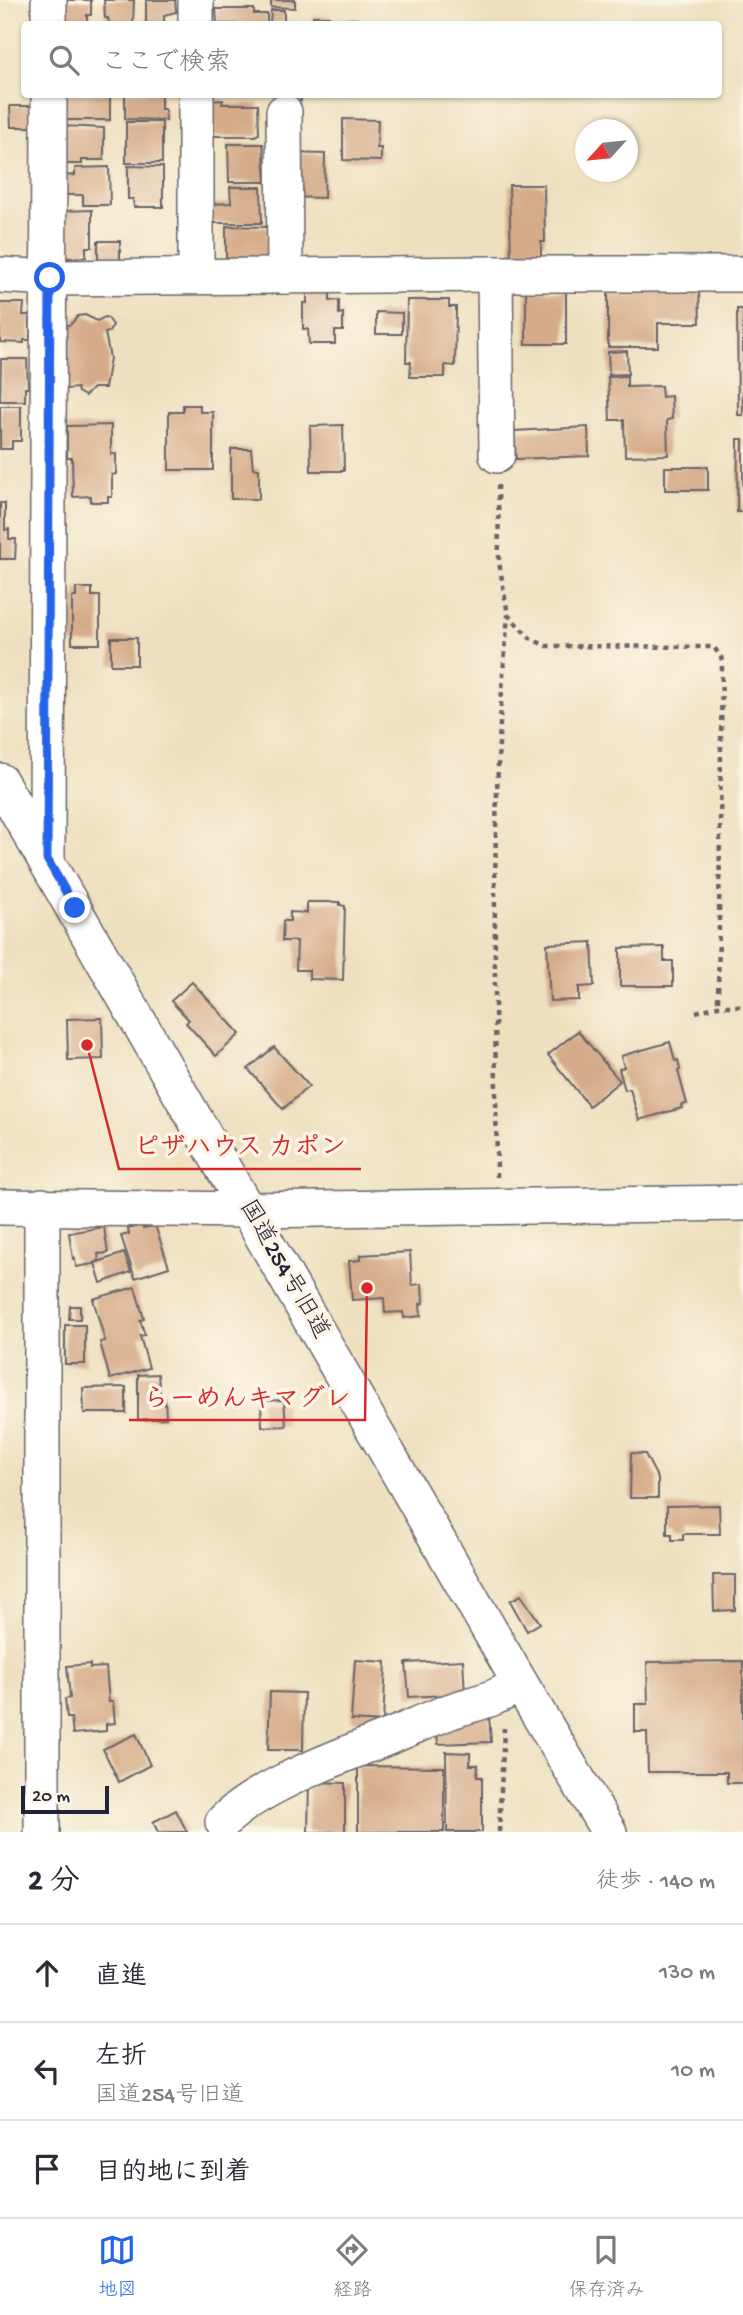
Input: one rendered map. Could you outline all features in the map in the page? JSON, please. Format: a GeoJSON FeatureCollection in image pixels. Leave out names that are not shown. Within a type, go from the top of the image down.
{"type":"FeatureCollection","features":[{"type":"Feature","properties":{"kind":"street"},"geometry":{"type":"LineString","coordinates":[[49,0],[49,21]]}},
{"type":"Feature","properties":{"kind":"street"},"geometry":{"type":"LineString","coordinates":[[196,0],[196,21]]}},
{"type":"Feature","properties":{"kind":"street"},"geometry":{"type":"LineString","coordinates":[[47,859],[49,98]]}},
{"type":"Feature","properties":{"kind":"street"},"geometry":{"type":"LineString","coordinates":[[195,276],[196,98]]}},
{"type":"Feature","properties":{"kind":"street"},"geometry":{"type":"LineString","coordinates":[[284,112],[285,276]]}},
{"type":"Feature","properties":{"kind":"street"},"geometry":{"type":"LineString","coordinates":[[495,274],[497,455]]}},
{"type":"Feature","properties":{"kind":"street"},"geometry":{"type":"LineString","coordinates":[[0,275],[50,278],[743,274]]}},
{"type":"Feature","properties":{"kind":"street","name":"国道254号旧道"},"geometry":{"type":"LineString","coordinates":[[0,781],[249,1210],[511,1690],[609,1832]]}},
{"type":"Feature","properties":{"kind":"street"},"geometry":{"type":"LineString","coordinates":[[0,1207],[249,1210],[743,1203]]}},
{"type":"Feature","properties":{"kind":"street"},"geometry":{"type":"LineString","coordinates":[[42,1206],[42,1832]]}},
{"type":"Feature","properties":{"kind":"street"},"geometry":{"type":"LineString","coordinates":[[223,1822],[235,1809],[340,1756],[511,1690]]}},
{"type":"Feature","properties":{"kind":"path"},"geometry":{"type":"LineString","coordinates":[[497,455],[499,562],[508,615],[502,671],[493,886],[497,1208]]}},
{"type":"Feature","properties":{"kind":"path"},"geometry":{"type":"LineString","coordinates":[[508,615],[530,638],[546,646],[714,647],[722,659],[718,1006]]}},
{"type":"Feature","properties":{"kind":"path"},"geometry":{"type":"LineString","coordinates":[[696,1012],[718,1006],[743,1006]]}},
{"type":"Feature","properties":{"kind":"path"},"geometry":{"type":"LineString","coordinates":[[499,1832],[504,1728],[511,1690]]}},
{"type":"Feature","properties":{"kind":"building"},"geometry":{"type":"Polygon","coordinates":[[[63,0],[91,0],[91,15],[87,15],[87,21],[63,21],[63,0]]]}},
{"type":"Feature","properties":{"kind":"building"},"geometry":{"type":"Polygon","coordinates":[[[104,0],[134,0],[133,21],[108,21],[105,18],[104,0]]]}},
{"type":"Feature","properties":{"kind":"building"},"geometry":{"type":"Polygon","coordinates":[[[146,0],[175,0],[176,12],[164,15],[164,21],[146,21],[146,0]]]}},
{"type":"Feature","properties":{"kind":"building"},"geometry":{"type":"Polygon","coordinates":[[[271,0],[295,0],[295,8],[271,7],[271,0]]]}},
{"type":"Feature","properties":{"kind":"building"},"geometry":{"type":"Polygon","coordinates":[[[216,9],[254,9],[254,14],[267,14],[267,21],[217,21],[216,9]]]}},
{"type":"Feature","properties":{"kind":"building"},"geometry":{"type":"Polygon","coordinates":[[[271,10],[284,10],[284,21],[270,21],[271,10]]]}},
{"type":"Feature","properties":{"kind":"building"},"geometry":{"type":"Polygon","coordinates":[[[313,16],[357,19],[357,21],[313,21],[313,16]]]}},
{"type":"Feature","properties":{"kind":"building"},"geometry":{"type":"Polygon","coordinates":[[[64,98],[110,98],[110,120],[64,120],[64,98]]]}},
{"type":"Feature","properties":{"kind":"building"},"geometry":{"type":"Polygon","coordinates":[[[125,98],[161,98],[161,109],[165,109],[166,120],[125,119],[125,98]]]}},
{"type":"Feature","properties":{"kind":"building"},"geometry":{"type":"Polygon","coordinates":[[[278,98],[301,98],[301,101],[278,101],[278,98]]]}},
{"type":"Feature","properties":{"kind":"building"},"geometry":{"type":"Polygon","coordinates":[[[223,100],[222,104],[258,104],[259,134],[210,136],[210,101],[223,100]]]}},
{"type":"Feature","properties":{"kind":"building"},"geometry":{"type":"Polygon","coordinates":[[[10,106],[34,106],[35,127],[11,127],[10,106]]]}},
{"type":"Feature","properties":{"kind":"building"},"geometry":{"type":"Polygon","coordinates":[[[343,119],[378,120],[377,148],[381,148],[381,161],[343,160],[343,119]]]}},
{"type":"Feature","properties":{"kind":"building"},"geometry":{"type":"Polygon","coordinates":[[[126,122],[162,122],[162,163],[126,163],[126,122]]]}},
{"type":"Feature","properties":{"kind":"building"},"geometry":{"type":"Polygon","coordinates":[[[62,126],[104,128],[104,160],[62,164],[62,126]]]}},
{"type":"Feature","properties":{"kind":"building"},"geometry":{"type":"Polygon","coordinates":[[[228,144],[263,144],[266,182],[229,182],[228,144]]]}},
{"type":"Feature","properties":{"kind":"building"},"geometry":{"type":"Polygon","coordinates":[[[292,153],[325,154],[324,198],[292,197],[292,153]]]}},
{"type":"Feature","properties":{"kind":"building"},"geometry":{"type":"Polygon","coordinates":[[[128,166],[163,167],[163,207],[134,207],[133,199],[128,199],[128,166]]]}},
{"type":"Feature","properties":{"kind":"building"},"geometry":{"type":"Polygon","coordinates":[[[109,167],[110,205],[83,205],[83,195],[63,195],[63,176],[75,175],[75,168],[109,167]]]}},
{"type":"Feature","properties":{"kind":"building"},"geometry":{"type":"Polygon","coordinates":[[[509,185],[544,185],[545,242],[541,242],[541,258],[511,259],[509,185]]]}},
{"type":"Feature","properties":{"kind":"building"},"geometry":{"type":"Polygon","coordinates":[[[230,187],[261,187],[262,223],[212,223],[212,204],[231,203],[230,187]]]}},
{"type":"Feature","properties":{"kind":"building"},"geometry":{"type":"Polygon","coordinates":[[[92,210],[92,247],[86,247],[86,257],[66,258],[62,211],[92,210]]]}},
{"type":"Feature","properties":{"kind":"building"},"geometry":{"type":"Polygon","coordinates":[[[226,226],[267,227],[267,264],[226,260],[226,226]]]}},
{"type":"Feature","properties":{"kind":"building"},"geometry":{"type":"Polygon","coordinates":[[[98,241],[120,241],[120,266],[98,266],[98,241]]]}},
{"type":"Feature","properties":{"kind":"building"},"geometry":{"type":"Polygon","coordinates":[[[608,287],[699,288],[700,323],[658,323],[658,347],[608,347],[608,287]]]}},
{"type":"Feature","properties":{"kind":"building"},"geometry":{"type":"Polygon","coordinates":[[[526,291],[566,291],[566,344],[526,344],[526,291]]]}},
{"type":"Feature","properties":{"kind":"building"},"geometry":{"type":"Polygon","coordinates":[[[307,292],[330,292],[330,301],[339,300],[339,314],[343,313],[343,331],[335,331],[335,344],[309,344],[308,329],[303,329],[303,303],[307,303],[307,292]]]}},
{"type":"Feature","properties":{"kind":"building"},"geometry":{"type":"Polygon","coordinates":[[[407,300],[449,300],[449,307],[456,307],[455,366],[445,365],[445,377],[410,377],[411,362],[406,362],[407,300]]]}},
{"type":"Feature","properties":{"kind":"building"},"geometry":{"type":"Polygon","coordinates":[[[0,303],[24,303],[23,315],[30,315],[30,340],[24,340],[24,343],[0,342],[0,303]]]}},
{"type":"Feature","properties":{"kind":"building"},"geometry":{"type":"Polygon","coordinates":[[[737,309],[743,309],[743,415],[738,415],[737,309]]]}},
{"type":"Feature","properties":{"kind":"building"},"geometry":{"type":"Polygon","coordinates":[[[376,312],[402,313],[402,334],[376,334],[376,312]]]}},
{"type":"Feature","properties":{"kind":"building"},"geometry":{"type":"Polygon","coordinates":[[[85,315],[97,321],[108,318],[113,325],[109,332],[105,333],[110,358],[105,388],[93,388],[85,396],[78,392],[77,388],[66,389],[64,325],[70,325],[78,316],[85,315]]]}},
{"type":"Feature","properties":{"kind":"building"},"geometry":{"type":"Polygon","coordinates":[[[627,351],[628,374],[609,375],[608,352],[627,351]]]}},
{"type":"Feature","properties":{"kind":"building"},"geometry":{"type":"Polygon","coordinates":[[[1,359],[27,359],[28,388],[25,388],[25,401],[0,401],[1,359]]]}},
{"type":"Feature","properties":{"kind":"building"},"geometry":{"type":"Polygon","coordinates":[[[627,376],[627,387],[661,386],[662,397],[671,396],[672,419],[667,420],[668,455],[625,456],[624,420],[610,420],[608,377],[627,376]]]}},
{"type":"Feature","properties":{"kind":"building"},"geometry":{"type":"Polygon","coordinates":[[[183,405],[200,405],[200,412],[213,412],[213,470],[169,470],[169,412],[183,412],[183,405]]]}},
{"type":"Feature","properties":{"kind":"building"},"geometry":{"type":"Polygon","coordinates":[[[0,406],[21,406],[21,441],[12,441],[12,449],[0,449],[0,406]]]}},
{"type":"Feature","properties":{"kind":"building"},"geometry":{"type":"Polygon","coordinates":[[[111,425],[111,454],[116,454],[112,497],[108,497],[108,502],[91,502],[91,496],[73,497],[72,458],[67,458],[67,426],[111,425]]]}},
{"type":"Feature","properties":{"kind":"building"},"geometry":{"type":"Polygon","coordinates":[[[343,425],[344,471],[311,471],[310,426],[343,425]]]}},
{"type":"Feature","properties":{"kind":"building"},"geometry":{"type":"Polygon","coordinates":[[[588,427],[589,456],[516,459],[514,431],[588,427]]]}},
{"type":"Feature","properties":{"kind":"building"},"geometry":{"type":"Polygon","coordinates":[[[738,439],[743,439],[743,512],[737,512],[738,439]]]}},
{"type":"Feature","properties":{"kind":"building"},"geometry":{"type":"Polygon","coordinates":[[[231,449],[251,449],[253,468],[259,469],[259,499],[231,499],[231,449]]]}},
{"type":"Feature","properties":{"kind":"building"},"geometry":{"type":"Polygon","coordinates":[[[665,467],[708,467],[708,490],[665,490],[665,467]]]}},
{"type":"Feature","properties":{"kind":"building"},"geometry":{"type":"Polygon","coordinates":[[[0,503],[5,503],[5,530],[9,529],[9,539],[16,539],[15,559],[0,559],[0,503]]]}},
{"type":"Feature","properties":{"kind":"building"},"geometry":{"type":"Polygon","coordinates":[[[76,588],[92,588],[92,596],[100,596],[100,644],[72,644],[72,597],[76,597],[76,588]]]}},
{"type":"Feature","properties":{"kind":"building"},"geometry":{"type":"Polygon","coordinates":[[[111,638],[137,638],[137,665],[111,665],[111,638]]]}},
{"type":"Feature","properties":{"kind":"building"},"geometry":{"type":"Polygon","coordinates":[[[307,902],[340,902],[340,905],[345,906],[343,980],[309,979],[309,970],[296,970],[297,941],[282,941],[283,921],[290,921],[290,912],[307,913],[307,902]]]}},
{"type":"Feature","properties":{"kind":"building"},"geometry":{"type":"Polygon","coordinates":[[[592,942],[594,986],[579,987],[579,1000],[550,1001],[547,944],[592,942]]]}},
{"type":"Feature","properties":{"kind":"building"},"geometry":{"type":"Polygon","coordinates":[[[664,947],[664,961],[673,961],[673,986],[620,986],[620,948],[664,947]]]}},
{"type":"Feature","properties":{"kind":"building"},"geometry":{"type":"Polygon","coordinates":[[[192,982],[240,1034],[216,1056],[186,1023],[189,1020],[171,1001],[192,982]]]}},
{"type":"Feature","properties":{"kind":"building"},"geometry":{"type":"Polygon","coordinates":[[[102,1018],[103,1059],[68,1060],[67,1019],[102,1018]]]}},
{"type":"Feature","properties":{"kind":"building"},"geometry":{"type":"Polygon","coordinates":[[[578,1031],[620,1081],[589,1106],[548,1055],[578,1031]]]}},
{"type":"Feature","properties":{"kind":"building"},"geometry":{"type":"Polygon","coordinates":[[[670,1042],[675,1061],[678,1060],[678,1071],[687,1104],[681,1105],[682,1108],[639,1120],[630,1089],[625,1090],[619,1069],[624,1067],[621,1056],[670,1042]]]}},
{"type":"Feature","properties":{"kind":"building"},"geometry":{"type":"Polygon","coordinates":[[[274,1047],[309,1086],[283,1109],[248,1069],[274,1047]]]}},
{"type":"Feature","properties":{"kind":"building"},"geometry":{"type":"Polygon","coordinates":[[[142,1225],[143,1229],[155,1225],[169,1267],[135,1278],[121,1236],[129,1234],[128,1229],[142,1225]]]}},
{"type":"Feature","properties":{"kind":"building"},"geometry":{"type":"Polygon","coordinates":[[[104,1227],[108,1253],[98,1254],[99,1261],[93,1264],[76,1267],[69,1233],[104,1227]]]}},
{"type":"Feature","properties":{"kind":"building"},"geometry":{"type":"Polygon","coordinates":[[[410,1252],[412,1285],[422,1284],[421,1316],[404,1318],[403,1312],[385,1313],[384,1298],[352,1300],[349,1261],[360,1260],[360,1255],[410,1252]]]}},
{"type":"Feature","properties":{"kind":"building"},"geometry":{"type":"Polygon","coordinates":[[[124,1253],[131,1272],[101,1283],[95,1263],[124,1253]]]}},
{"type":"Feature","properties":{"kind":"building"},"geometry":{"type":"Polygon","coordinates":[[[135,1287],[144,1319],[140,1320],[145,1335],[140,1336],[149,1368],[110,1379],[100,1342],[105,1341],[93,1299],[135,1287]]]}},
{"type":"Feature","properties":{"kind":"building"},"geometry":{"type":"Polygon","coordinates":[[[70,1306],[80,1306],[80,1319],[69,1319],[70,1306]]]}},
{"type":"Feature","properties":{"kind":"building"},"geometry":{"type":"Polygon","coordinates":[[[65,1325],[85,1325],[85,1364],[65,1364],[65,1325]]]}},
{"type":"Feature","properties":{"kind":"building"},"geometry":{"type":"Polygon","coordinates":[[[158,1374],[160,1398],[165,1398],[166,1418],[138,1420],[138,1375],[158,1374]]]}},
{"type":"Feature","properties":{"kind":"building"},"geometry":{"type":"Polygon","coordinates":[[[126,1387],[126,1413],[84,1413],[83,1388],[126,1387]]]}},
{"type":"Feature","properties":{"kind":"building"},"geometry":{"type":"Polygon","coordinates":[[[284,1400],[286,1426],[262,1427],[261,1401],[284,1400]]]}},
{"type":"Feature","properties":{"kind":"building"},"geometry":{"type":"Polygon","coordinates":[[[631,1453],[645,1454],[658,1479],[658,1498],[630,1498],[631,1453]]]}},
{"type":"Feature","properties":{"kind":"building"},"geometry":{"type":"Polygon","coordinates":[[[719,1505],[720,1534],[683,1534],[683,1540],[672,1540],[672,1534],[667,1534],[667,1506],[719,1505]]]}},
{"type":"Feature","properties":{"kind":"building"},"geometry":{"type":"Polygon","coordinates":[[[713,1575],[735,1575],[735,1610],[714,1611],[713,1575]]]}},
{"type":"Feature","properties":{"kind":"building"},"geometry":{"type":"Polygon","coordinates":[[[521,1595],[540,1623],[527,1631],[510,1601],[521,1595]]]}},
{"type":"Feature","properties":{"kind":"building"},"geometry":{"type":"Polygon","coordinates":[[[355,1660],[386,1662],[383,1722],[351,1720],[355,1660]]]}},
{"type":"Feature","properties":{"kind":"building"},"geometry":{"type":"Polygon","coordinates":[[[463,1660],[465,1694],[409,1697],[406,1663],[463,1660]]]}},
{"type":"Feature","properties":{"kind":"building"},"geometry":{"type":"Polygon","coordinates":[[[743,1661],[743,1783],[727,1783],[727,1772],[648,1772],[647,1732],[635,1732],[635,1704],[648,1704],[647,1662],[743,1661]]]}},
{"type":"Feature","properties":{"kind":"building"},"geometry":{"type":"Polygon","coordinates":[[[90,1664],[90,1668],[106,1667],[109,1702],[113,1702],[115,1723],[106,1724],[106,1731],[73,1734],[71,1718],[67,1718],[65,1699],[70,1698],[67,1666],[90,1664]]]}},
{"type":"Feature","properties":{"kind":"building"},"geometry":{"type":"Polygon","coordinates":[[[270,1692],[304,1693],[303,1750],[268,1750],[270,1692]]]}},
{"type":"Feature","properties":{"kind":"building"},"geometry":{"type":"Polygon","coordinates":[[[489,1716],[491,1742],[438,1744],[436,1722],[489,1716]]]}},
{"type":"Feature","properties":{"kind":"building"},"geometry":{"type":"Polygon","coordinates":[[[136,1734],[150,1765],[119,1782],[103,1749],[136,1734]]]}},
{"type":"Feature","properties":{"kind":"building"},"geometry":{"type":"Polygon","coordinates":[[[446,1752],[470,1753],[470,1765],[478,1765],[477,1777],[482,1777],[482,1832],[447,1832],[446,1752]]]}},
{"type":"Feature","properties":{"kind":"building"},"geometry":{"type":"Polygon","coordinates":[[[358,1766],[444,1767],[444,1832],[358,1832],[358,1766]]]}},
{"type":"Feature","properties":{"kind":"building"},"geometry":{"type":"Polygon","coordinates":[[[309,1782],[345,1783],[345,1832],[308,1832],[309,1782]]]}},
{"type":"Feature","properties":{"kind":"building"},"geometry":{"type":"Polygon","coordinates":[[[176,1810],[187,1832],[158,1832],[153,1822],[176,1810]]]}},
{"type":"Feature","properties":{"kind":"place","name":"ピザハウス カポン"},"geometry":{"type":"Point","coordinates":[87,1045]}},
{"type":"Feature","properties":{"kind":"place","name":"らーめんキマグレ"},"geometry":{"type":"Point","coordinates":[367,1288]}},
{"type":"Feature","properties":{"kind":"route"},"geometry":{"type":"LineString","coordinates":[[50,278],[47,859],[75,908]]}}]}
